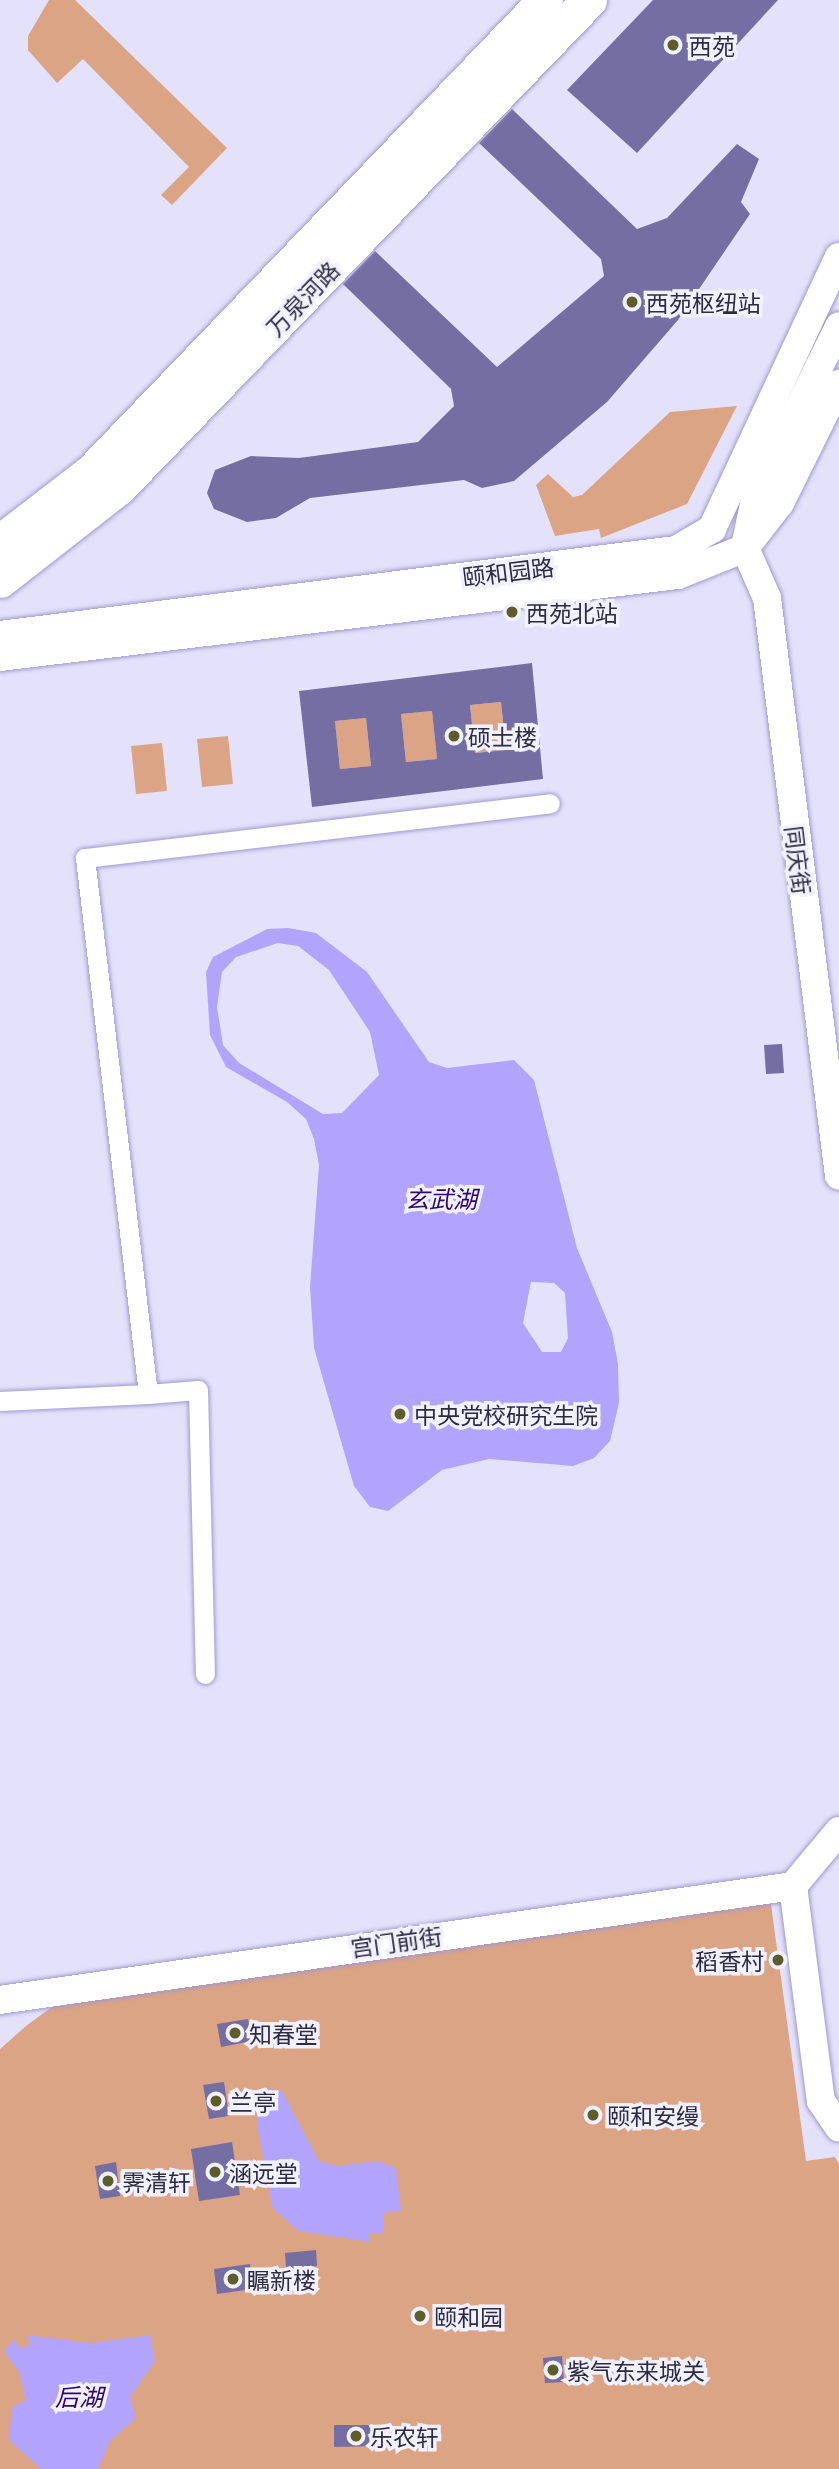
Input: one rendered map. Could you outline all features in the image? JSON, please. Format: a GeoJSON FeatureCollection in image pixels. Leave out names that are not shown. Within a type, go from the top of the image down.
{"type":"FeatureCollection","features":[{"type":"Feature","properties":{"kind":"highway","name":"万泉河路"},"geometry":{"type":"LineString","coordinates":[[0,542],[91,472],[545,0]]}},
{"type":"Feature","properties":{"kind":"highway","name":"万泉河路"},"geometry":{"type":"LineString","coordinates":[[0,580],[119,487],[589,0]]}},
{"type":"Feature","properties":{"kind":"main road"},"geometry":{"type":"LineString","coordinates":[[745,548],[712,529],[839,257]]}},
{"type":"Feature","properties":{"kind":"main road"},"geometry":{"type":"LineString","coordinates":[[745,548],[756,495],[839,326]]}},
{"type":"Feature","properties":{"kind":"main road"},"geometry":{"type":"LineString","coordinates":[[745,548],[780,503],[839,384]]}},
{"type":"Feature","properties":{"kind":"main road","name":"颐和园路"},"geometry":{"type":"LineString","coordinates":[[0,635],[676,550],[712,529]]}},
{"type":"Feature","properties":{"kind":"main road","name":"颐和园路"},"geometry":{"type":"LineString","coordinates":[[0,657],[678,575],[745,548]]}},
{"type":"Feature","properties":{"kind":"main road","name":"同庆街"},"geometry":{"type":"LineString","coordinates":[[745,548],[766,598],[839,1176]]}},
{"type":"Feature","properties":{"kind":"main road"},"geometry":{"type":"LineString","coordinates":[[839,1831],[793,1886],[821,2101],[839,2128]]}},
{"type":"Feature","properties":{"kind":"main road","name":"宫门前街"},"geometry":{"type":"LineString","coordinates":[[0,2000],[793,1886]]}},
{"type":"Feature","properties":{"kind":"street"},"geometry":{"type":"LineString","coordinates":[[148,1394],[85,858],[550,803]]}},
{"type":"Feature","properties":{"kind":"street"},"geometry":{"type":"LineString","coordinates":[[0,1401],[198,1390],[205,1674]]}},
{"type":"Feature","properties":{"kind":"shaded area"},"geometry":{"type":"Polygon","coordinates":[[[49,0],[75,0],[227,148],[172,205],[161,195],[189,167],[83,59],[57,83],[28,50],[28,36],[49,0]]]}},
{"type":"Feature","properties":{"kind":"shaded area"},"geometry":{"type":"Polygon","coordinates":[[[737,406],[687,504],[601,538],[599,529],[555,536],[536,485],[548,474],[573,497],[582,495],[670,412],[737,406]]]}},
{"type":"Feature","properties":{"kind":"shaded area"},"geometry":{"type":"Polygon","coordinates":[[[501,702],[506,750],[475,753],[470,705],[501,702]]]}},
{"type":"Feature","properties":{"kind":"shaded area"},"geometry":{"type":"Polygon","coordinates":[[[432,711],[437,759],[406,762],[401,714],[432,711]]]}},
{"type":"Feature","properties":{"kind":"shaded area"},"geometry":{"type":"Polygon","coordinates":[[[366,718],[371,766],[340,769],[335,721],[366,718]]]}},
{"type":"Feature","properties":{"kind":"shaded area"},"geometry":{"type":"Polygon","coordinates":[[[228,736],[233,784],[202,787],[197,739],[228,736]]]}},
{"type":"Feature","properties":{"kind":"shaded area"},"geometry":{"type":"Polygon","coordinates":[[[162,743],[167,791],[136,794],[131,746],[162,743]]]}},
{"type":"Feature","properties":{"kind":"shaded area","name":"颐和园"},"geometry":{"type":"Polygon","coordinates":[[[770,1897],[806,2161],[835,2157],[839,2164],[839,2469],[0,2469],[0,2049],[26,2026],[56,2004],[770,1897]]]}},
{"type":"Feature","properties":{"kind":"water","name":"玄武湖"},"geometry":{"type":"Polygon","coordinates":[[[288,928],[316,933],[367,972],[429,1062],[447,1068],[514,1060],[534,1080],[577,1248],[612,1332],[618,1364],[619,1403],[610,1441],[594,1458],[573,1466],[489,1459],[442,1470],[388,1511],[370,1507],[354,1486],[314,1348],[310,1287],[319,1165],[314,1139],[306,1119],[287,1102],[226,1067],[210,1035],[206,972],[213,957],[267,929],[288,928]],[[278,943],[236,957],[222,972],[217,1007],[223,1045],[239,1063],[323,1114],[342,1113],[379,1075],[370,1032],[329,970],[298,946],[278,943]],[[531,1282],[523,1323],[542,1352],[561,1352],[568,1338],[565,1293],[554,1283],[531,1282]]]}},
{"type":"Feature","properties":{"kind":"water"},"geometry":{"type":"Polygon","coordinates":[[[266,2088],[282,2091],[319,2161],[336,2166],[377,2161],[396,2168],[401,2211],[383,2213],[383,2234],[370,2234],[370,2242],[298,2231],[272,2207],[257,2123],[258,2096],[266,2088]]]}},
{"type":"Feature","properties":{"kind":"water","name":"后湖"},"geometry":{"type":"Polygon","coordinates":[[[27,2335],[91,2343],[150,2335],[155,2361],[130,2397],[136,2418],[110,2441],[98,2469],[41,2469],[9,2440],[12,2407],[26,2400],[19,2372],[4,2351],[15,2339],[19,2348],[30,2345],[27,2335]]]}},
{"type":"Feature","properties":{"kind":"building","name":"西苑"},"geometry":{"type":"Polygon","coordinates":[[[653,0],[778,0],[637,153],[567,90],[653,0]]]}},
{"type":"Feature","properties":{"kind":"building","name":"西苑枢纽站"},"geometry":{"type":"Polygon","coordinates":[[[512,109],[637,229],[667,218],[737,144],[759,159],[741,202],[750,214],[678,320],[607,402],[514,481],[482,488],[464,480],[310,498],[276,518],[247,522],[214,509],[207,493],[215,470],[251,456],[299,458],[418,442],[454,406],[451,389],[343,284],[375,251],[497,367],[604,276],[601,259],[479,143],[512,109]]]}},
{"type":"Feature","properties":{"kind":"building","name":"硕士楼"},"geometry":{"type":"Polygon","coordinates":[[[532,663],[543,779],[312,807],[299,691],[532,663]],[[501,702],[470,705],[475,753],[506,750],[501,702]],[[432,711],[401,714],[406,762],[437,759],[432,711]],[[366,718],[335,721],[340,769],[371,766],[366,718]]]}},
{"type":"Feature","properties":{"kind":"building"},"geometry":{"type":"Polygon","coordinates":[[[782,1044],[784,1073],[766,1074],[764,1045],[782,1044]]]}},
{"type":"Feature","properties":{"kind":"building","name":"知春堂"},"geometry":{"type":"Polygon","coordinates":[[[248,2019],[252,2041],[221,2047],[217,2024],[248,2019]]]}},
{"type":"Feature","properties":{"kind":"building","name":"兰亭"},"geometry":{"type":"Polygon","coordinates":[[[224,2082],[229,2116],[209,2119],[203,2085],[224,2082]]]}},
{"type":"Feature","properties":{"kind":"building","name":"涵远堂"},"geometry":{"type":"Polygon","coordinates":[[[232,2142],[240,2195],[199,2201],[191,2149],[232,2142]]]}},
{"type":"Feature","properties":{"kind":"building","name":"霁清轩"},"geometry":{"type":"Polygon","coordinates":[[[116,2162],[120,2196],[100,2199],[95,2166],[116,2162]]]}},
{"type":"Feature","properties":{"kind":"building"},"geometry":{"type":"Polygon","coordinates":[[[316,2250],[317,2266],[286,2269],[285,2253],[316,2250]]]}},
{"type":"Feature","properties":{"kind":"building","name":"瞩新楼"},"geometry":{"type":"Polygon","coordinates":[[[250,2264],[253,2289],[217,2294],[214,2269],[250,2264]]]}},
{"type":"Feature","properties":{"kind":"building","name":"紫气东来城关"},"geometry":{"type":"Polygon","coordinates":[[[562,2356],[564,2382],[545,2383],[543,2358],[562,2356]]]}},
{"type":"Feature","properties":{"kind":"building","name":"乐农轩"},"geometry":{"type":"Polygon","coordinates":[[[334,2425],[378,2425],[379,2446],[334,2447],[334,2425]]]}},
{"type":"Feature","properties":{"kind":"place","name":"西苑"},"geometry":{"type":"Point","coordinates":[673,45]}},
{"type":"Feature","properties":{"kind":"place","name":"西苑枢纽站"},"geometry":{"type":"Point","coordinates":[632,302]}},
{"type":"Feature","properties":{"kind":"place","name":"西苑北站"},"geometry":{"type":"Point","coordinates":[512,612]}},
{"type":"Feature","properties":{"kind":"place","name":"硕士楼"},"geometry":{"type":"Point","coordinates":[454,736]}},
{"type":"Feature","properties":{"kind":"place","name":"中央党校研究生院"},"geometry":{"type":"Point","coordinates":[400,1414]}},
{"type":"Feature","properties":{"kind":"place","name":"稻香村"},"geometry":{"type":"Point","coordinates":[778,1960]}},
{"type":"Feature","properties":{"kind":"place","name":"知春堂"},"geometry":{"type":"Point","coordinates":[235,2033]}},
{"type":"Feature","properties":{"kind":"place","name":"兰亭"},"geometry":{"type":"Point","coordinates":[216,2101]}},
{"type":"Feature","properties":{"kind":"place","name":"颐和安缦"},"geometry":{"type":"Point","coordinates":[593,2115]}},
{"type":"Feature","properties":{"kind":"place","name":"涵远堂"},"geometry":{"type":"Point","coordinates":[215,2172]}},
{"type":"Feature","properties":{"kind":"place","name":"霁清轩"},"geometry":{"type":"Point","coordinates":[108,2181]}},
{"type":"Feature","properties":{"kind":"place","name":"瞩新楼"},"geometry":{"type":"Point","coordinates":[233,2279]}},
{"type":"Feature","properties":{"kind":"place","name":"颐和园"},"geometry":{"type":"Point","coordinates":[420,2316]}},
{"type":"Feature","properties":{"kind":"place","name":"紫气东来城关"},"geometry":{"type":"Point","coordinates":[553,2370]}},
{"type":"Feature","properties":{"kind":"place","name":"乐农轩"},"geometry":{"type":"Point","coordinates":[356,2436]}}]}
